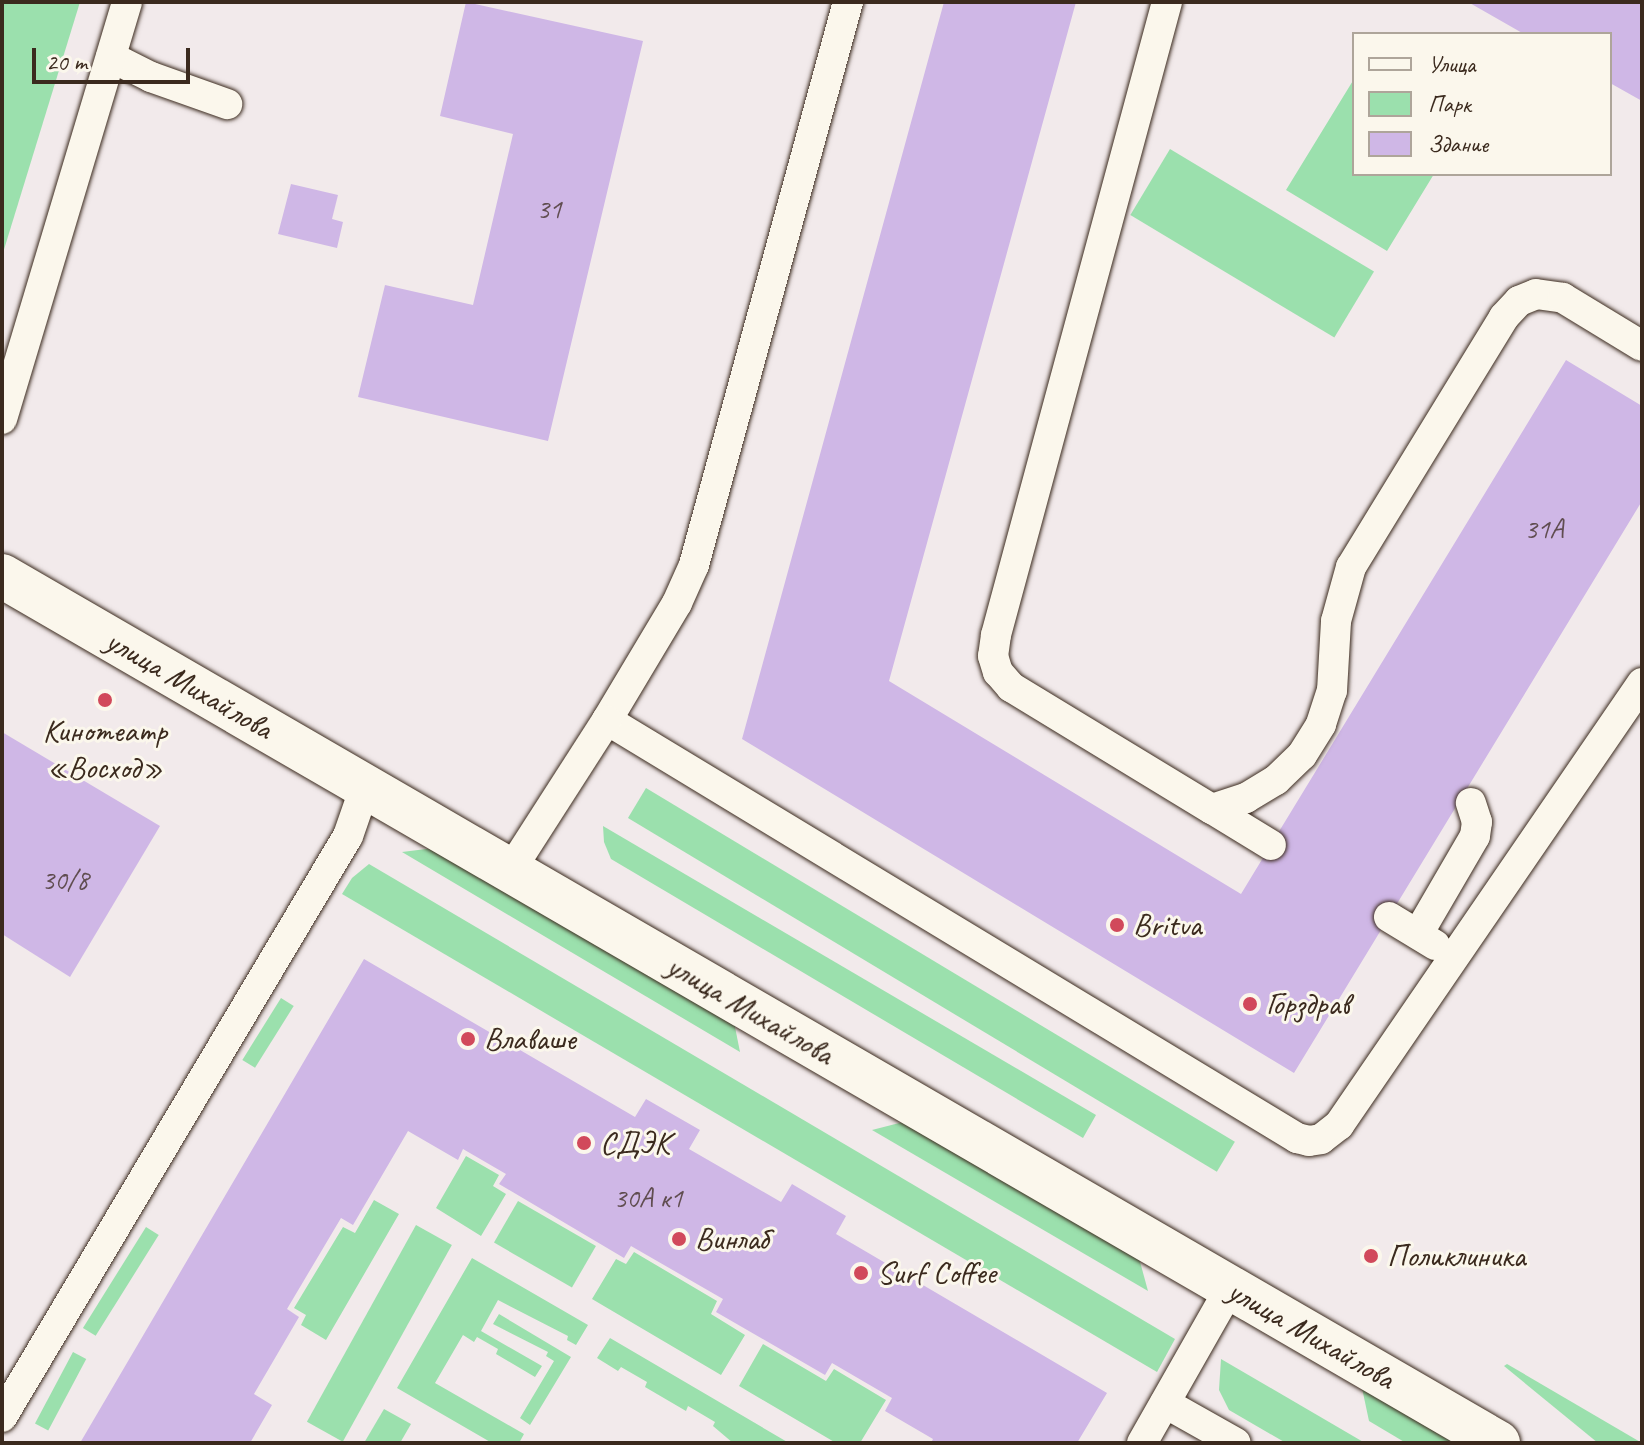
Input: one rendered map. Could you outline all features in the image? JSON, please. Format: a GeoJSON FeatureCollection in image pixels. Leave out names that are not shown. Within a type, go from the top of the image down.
{"type":"FeatureCollection","features":[{"type":"Feature","properties":{"kind":"street","name":"улица Михайлова"},"geometry":{"type":"LineString","coordinates":[[2,576],[1498,1443]]}},
{"type":"Feature","properties":{"kind":"lane"},"geometry":{"type":"LineString","coordinates":[[2,419],[127,2]]}},
{"type":"Feature","properties":{"kind":"lane"},"geometry":{"type":"LineString","coordinates":[[510,871],[607,720],[677,603],[694,565],[848,2]]}},
{"type":"Feature","properties":{"kind":"lane"},"geometry":{"type":"LineString","coordinates":[[1167,2],[993,656],[998,672],[1011,687],[1271,845]]}},
{"type":"Feature","properties":{"kind":"lane"},"geometry":{"type":"LineString","coordinates":[[111,57],[151,77],[227,104]]}},
{"type":"Feature","properties":{"kind":"lane"},"geometry":{"type":"LineString","coordinates":[[1212,809],[1246,798],[1276,780],[1302,755],[1321,724],[1332,691],[1336,621],[1351,567],[1504,317],[1519,301],[1536,294],[1563,298],[1642,346]]}},
{"type":"Feature","properties":{"kind":"lane"},"geometry":{"type":"LineString","coordinates":[[607,720],[1297,1138],[1321,1139],[1339,1125],[1642,683]]}},
{"type":"Feature","properties":{"kind":"lane"},"geometry":{"type":"LineString","coordinates":[[2,1417],[348,836],[365,787]]}},
{"type":"Feature","properties":{"kind":"lane"},"geometry":{"type":"LineString","coordinates":[[1418,934],[1475,836],[1477,822],[1471,803]]}},
{"type":"Feature","properties":{"kind":"lane"},"geometry":{"type":"LineString","coordinates":[[1389,917],[1455,956]]}},
{"type":"Feature","properties":{"kind":"lane"},"geometry":{"type":"LineString","coordinates":[[1142,1443],[1230,1288]]}},
{"type":"Feature","properties":{"kind":"lane"},"geometry":{"type":"LineString","coordinates":[[1165,1403],[1236,1443]]}},
{"type":"Feature","properties":{"kind":"green space"},"geometry":{"type":"Polygon","coordinates":[[[2,2],[80,2],[2,256],[2,2]]]}},
{"type":"Feature","properties":{"kind":"green space"},"geometry":{"type":"Polygon","coordinates":[[[1352,82],[1352,176],[1433,176],[1387,251],[1286,190],[1352,82]]]}},
{"type":"Feature","properties":{"kind":"green space"},"geometry":{"type":"Polygon","coordinates":[[[1170,149],[1374,272],[1334,338],[1130,215],[1170,149]]]}},
{"type":"Feature","properties":{"kind":"green space"},"geometry":{"type":"Polygon","coordinates":[[[646,788],[1235,1142],[1217,1172],[628,818],[646,788]]]}},
{"type":"Feature","properties":{"kind":"green space"},"geometry":{"type":"Polygon","coordinates":[[[603,826],[1096,1115],[1083,1138],[611,859],[604,842],[603,826]]]}},
{"type":"Feature","properties":{"kind":"green space"},"geometry":{"type":"Polygon","coordinates":[[[434,848],[733,1017],[740,1052],[402,852],[434,848]]]}},
{"type":"Feature","properties":{"kind":"green space"},"geometry":{"type":"Polygon","coordinates":[[[369,864],[1175,1339],[1157,1372],[342,894],[352,878],[369,864]]]}},
{"type":"Feature","properties":{"kind":"green space"},"geometry":{"type":"Polygon","coordinates":[[[281,998],[294,1006],[255,1068],[242,1060],[281,998]]]}},
{"type":"Feature","properties":{"kind":"green space"},"geometry":{"type":"Polygon","coordinates":[[[907,1121],[1139,1258],[1148,1291],[872,1130],[907,1121]]]}},
{"type":"Feature","properties":{"kind":"green space"},"geometry":{"type":"Polygon","coordinates":[[[466,1156],[499,1175],[493,1186],[506,1194],[481,1236],[436,1208],[466,1156]]]}},
{"type":"Feature","properties":{"kind":"green space"},"geometry":{"type":"Polygon","coordinates":[[[374,1200],[399,1214],[326,1340],[301,1325],[306,1315],[294,1308],[343,1227],[355,1233],[374,1200]]]}},
{"type":"Feature","properties":{"kind":"green space"},"geometry":{"type":"Polygon","coordinates":[[[518,1201],[596,1246],[572,1288],[494,1243],[518,1201]]]}},
{"type":"Feature","properties":{"kind":"green space"},"geometry":{"type":"Polygon","coordinates":[[[416,1225],[452,1245],[343,1442],[307,1422],[416,1225]]]}},
{"type":"Feature","properties":{"kind":"green space"},"geometry":{"type":"Polygon","coordinates":[[[146,1227],[159,1235],[96,1336],[83,1328],[146,1227]]]}},
{"type":"Feature","properties":{"kind":"green space"},"geometry":{"type":"Polygon","coordinates":[[[634,1252],[717,1301],[711,1314],[745,1335],[721,1375],[592,1299],[616,1259],[626,1264],[634,1252]]]}},
{"type":"Feature","properties":{"kind":"green space"},"geometry":{"type":"Polygon","coordinates":[[[472,1258],[588,1325],[576,1345],[567,1340],[568,1336],[498,1300],[481,1331],[542,1366],[535,1377],[496,1354],[498,1349],[477,1337],[474,1342],[463,1335],[435,1383],[524,1434],[519,1443],[492,1443],[397,1388],[472,1258]]]}},
{"type":"Feature","properties":{"kind":"green space"},"geometry":{"type":"Polygon","coordinates":[[[499,1314],[571,1357],[530,1425],[520,1418],[554,1361],[546,1356],[548,1352],[493,1324],[499,1314]]]}},
{"type":"Feature","properties":{"kind":"green space"},"geometry":{"type":"Polygon","coordinates":[[[610,1338],[789,1443],[733,1443],[713,1426],[715,1422],[688,1406],[686,1411],[645,1387],[647,1382],[621,1367],[618,1371],[597,1358],[610,1338]]]}},
{"type":"Feature","properties":{"kind":"green space"},"geometry":{"type":"Polygon","coordinates":[[[763,1344],[826,1381],[834,1369],[886,1400],[860,1443],[836,1443],[739,1386],[763,1344]]]}},
{"type":"Feature","properties":{"kind":"green space"},"geometry":{"type":"Polygon","coordinates":[[[73,1352],[86,1359],[48,1431],[35,1424],[73,1352]]]}},
{"type":"Feature","properties":{"kind":"green space"},"geometry":{"type":"Polygon","coordinates":[[[1221,1359],[1365,1443],[1286,1443],[1229,1410],[1219,1390],[1221,1359]]]}},
{"type":"Feature","properties":{"kind":"green space"},"geometry":{"type":"Polygon","coordinates":[[[1507,1364],[1642,1443],[1598,1443],[1504,1366],[1507,1364]]]}},
{"type":"Feature","properties":{"kind":"green space"},"geometry":{"type":"Polygon","coordinates":[[[1362,1388],[1454,1443],[1406,1443],[1369,1421],[1362,1388]]]}},
{"type":"Feature","properties":{"kind":"green space"},"geometry":{"type":"Polygon","coordinates":[[[384,1409],[411,1424],[400,1443],[364,1443],[384,1409]]]}},
{"type":"Feature","properties":{"kind":"building"},"geometry":{"type":"Polygon","coordinates":[[[466,2],[643,41],[548,441],[358,397],[385,285],[473,305],[513,134],[440,116],[466,2]]]}},
{"type":"Feature","properties":{"kind":"building"},"geometry":{"type":"Polygon","coordinates":[[[944,2],[1076,2],[889,681],[1241,894],[1566,360],[1642,406],[1642,501],[1294,1073],[742,739],[944,2]]]}},
{"type":"Feature","properties":{"kind":"building"},"geometry":{"type":"Polygon","coordinates":[[[1468,2],[1642,2],[1642,101],[1612,84],[1612,32],[1520,32],[1468,2]]]}},
{"type":"Feature","properties":{"kind":"building"},"geometry":{"type":"Polygon","coordinates":[[[291,184],[338,195],[332,219],[343,222],[337,248],[278,234],[291,184]]]}},
{"type":"Feature","properties":{"kind":"building"},"geometry":{"type":"Polygon","coordinates":[[[2,732],[160,826],[70,977],[2,934],[2,732]]]}},
{"type":"Feature","properties":{"kind":"building"},"geometry":{"type":"Polygon","coordinates":[[[364,959],[635,1117],[646,1099],[700,1130],[689,1149],[781,1202],[792,1184],[846,1216],[836,1234],[1107,1393],[1077,1443],[931,1443],[933,1439],[885,1411],[892,1398],[832,1363],[825,1375],[716,1312],[723,1299],[631,1246],[624,1258],[499,1184],[506,1174],[463,1149],[458,1160],[408,1131],[353,1225],[341,1218],[287,1309],[299,1317],[254,1394],[272,1405],[250,1443],[80,1443],[364,959]]]}},
{"type":"Feature","properties":{"kind":"place","name":"Кинотеатр «Восход»"},"geometry":{"type":"Point","coordinates":[105,700]}},
{"type":"Feature","properties":{"kind":"place","name":"Britva"},"geometry":{"type":"Point","coordinates":[1117,925]}},
{"type":"Feature","properties":{"kind":"place","name":"Горздрав"},"geometry":{"type":"Point","coordinates":[1250,1004]}},
{"type":"Feature","properties":{"kind":"place","name":"Влаваше"},"geometry":{"type":"Point","coordinates":[468,1039]}},
{"type":"Feature","properties":{"kind":"place","name":"СДЭК"},"geometry":{"type":"Point","coordinates":[584,1143]}},
{"type":"Feature","properties":{"kind":"place","name":"Винлаб"},"geometry":{"type":"Point","coordinates":[679,1239]}},
{"type":"Feature","properties":{"kind":"place","name":"Поликлиника"},"geometry":{"type":"Point","coordinates":[1371,1256]}},
{"type":"Feature","properties":{"kind":"place","name":"Surf Coffee"},"geometry":{"type":"Point","coordinates":[861,1273]}}]}
